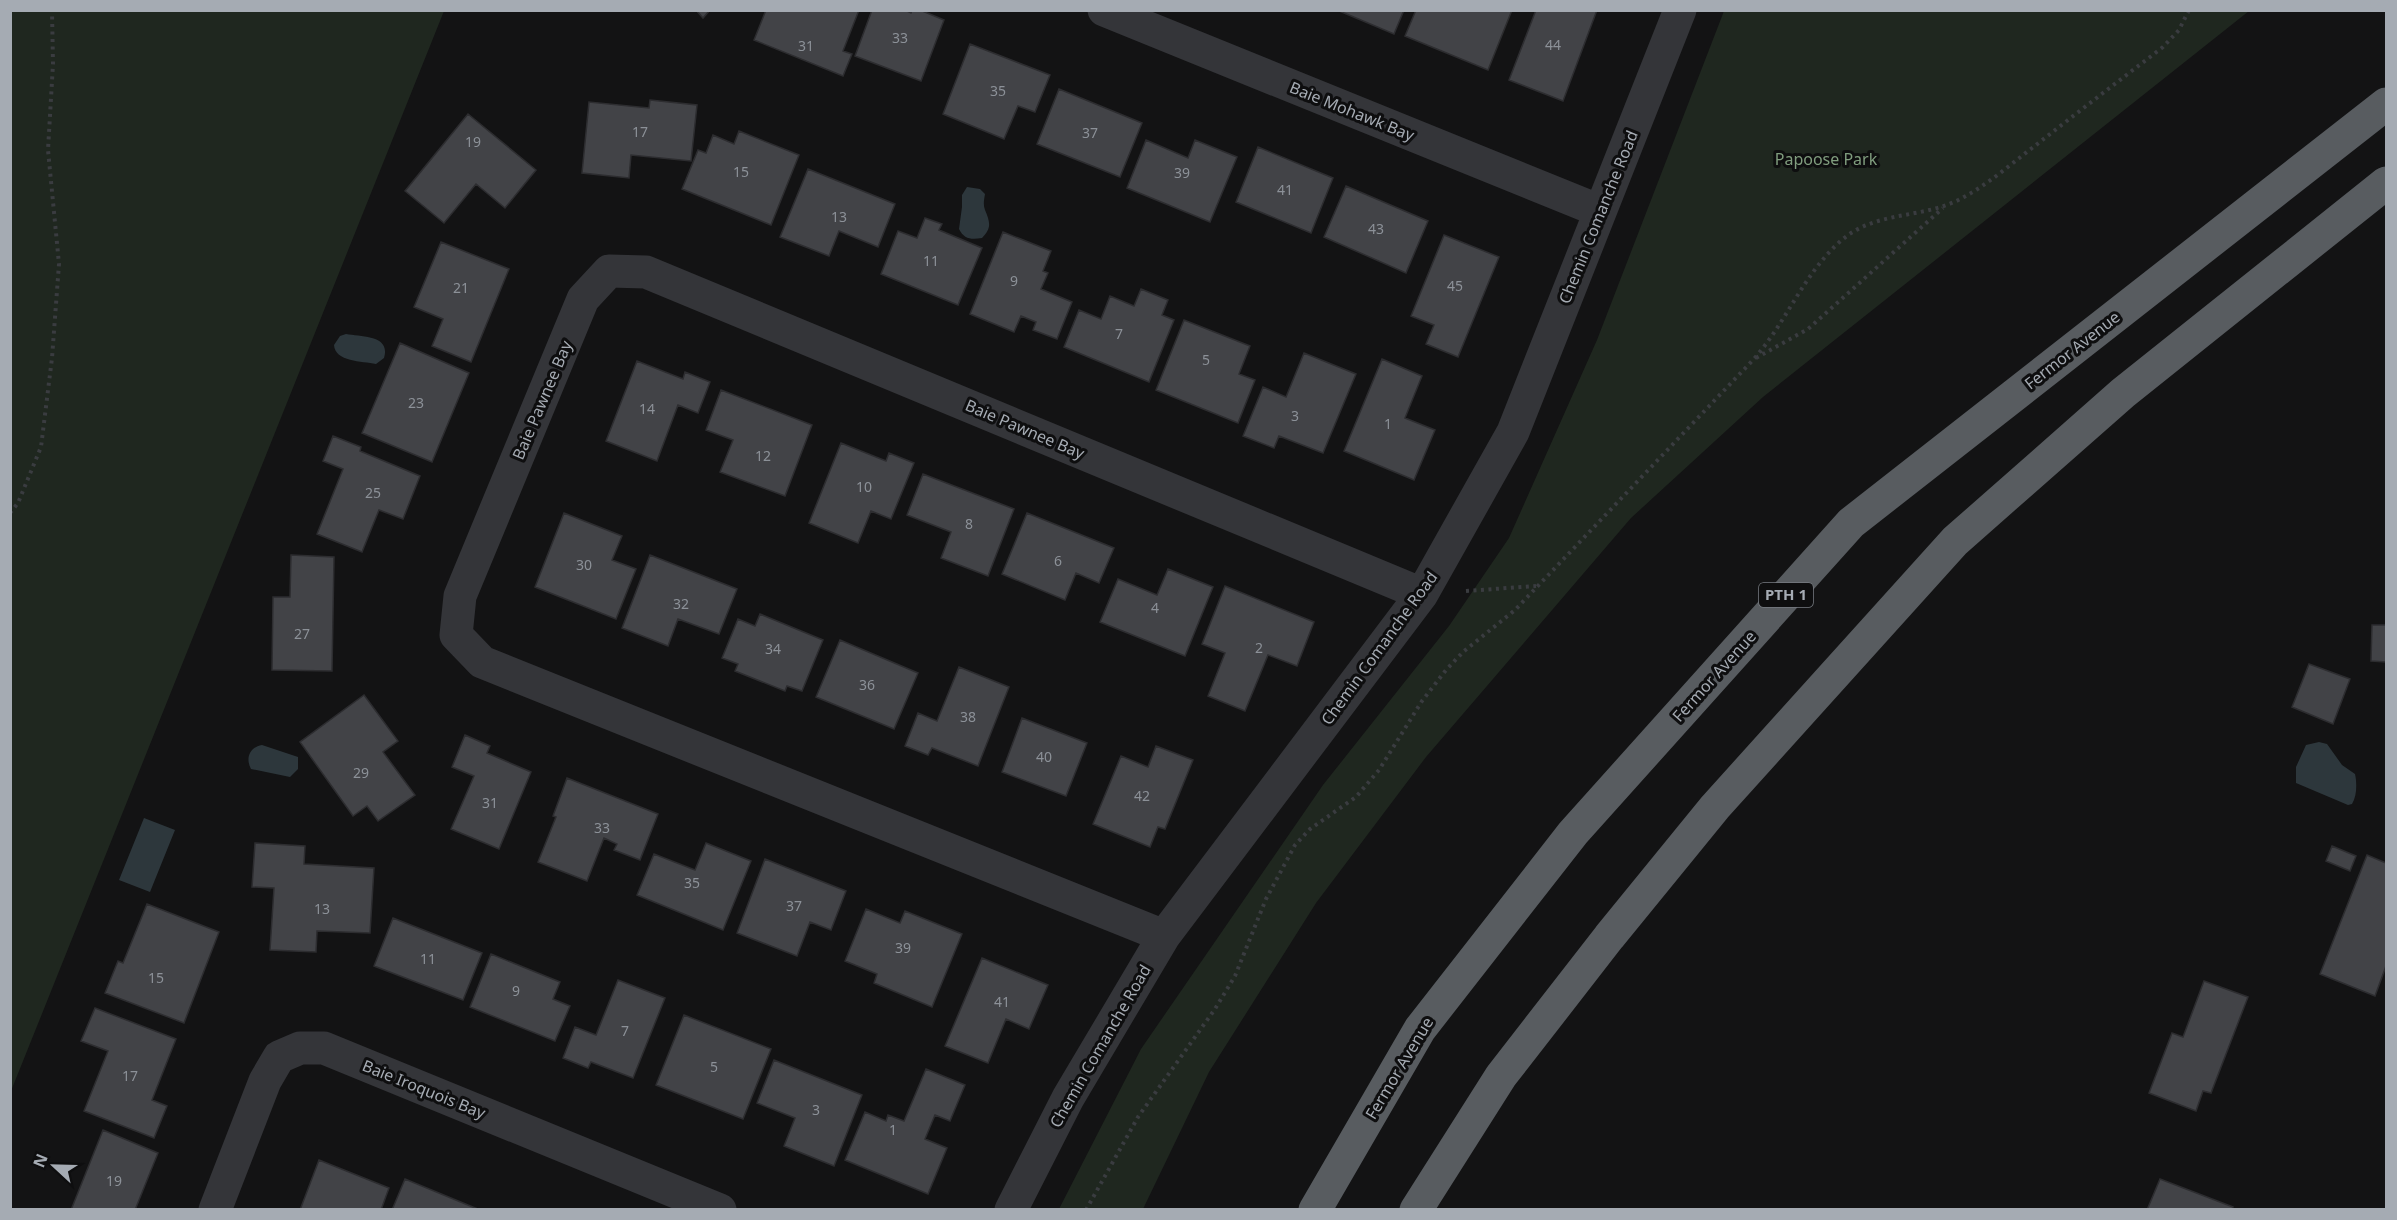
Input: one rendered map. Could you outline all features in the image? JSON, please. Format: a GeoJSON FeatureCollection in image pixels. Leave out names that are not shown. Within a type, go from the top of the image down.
{"type":"FeatureCollection","features":[{"type":"Feature","properties":{"kind":"highway","name":"Fermor Avenue"},"geometry":{"type":"LineString","coordinates":[[1315,1209],[1420,1029],[1573,833],[1851,523],[2386,104]]}},
{"type":"Feature","properties":{"kind":"highway"},"geometry":{"type":"LineString","coordinates":[[1416,1209],[1501,1076],[1609,937],[1715,807],[1955,541],[2123,393],[2386,183]]}},
{"type":"Feature","properties":{"kind":"street","name":"Baie Mohawk Bay"},"geometry":{"type":"LineString","coordinates":[[1104,10],[1600,211]]}},
{"type":"Feature","properties":{"kind":"street","name":"Chemin Comanche Road"},"geometry":{"type":"LineString","coordinates":[[1011,1209],[1068,1098],[1164,936],[1422,594],[1514,432],[1680,10]]}},
{"type":"Feature","properties":{"kind":"street","name":"Baie Pawnee Bay"},"geometry":{"type":"LineString","coordinates":[[1164,936],[482,662],[456,635],[460,596],[584,299],[609,270],[646,272],[1422,594]]}},
{"type":"Feature","properties":{"kind":"street","name":"Baie Iroquois Bay"},"geometry":{"type":"LineString","coordinates":[[215,1209],[266,1081],[279,1057],[300,1048],[324,1048],[720,1209]]}},
{"type":"Feature","properties":{"kind":"path"},"geometry":{"type":"LineString","coordinates":[[10,513],[18,503],[41,447],[52,358],[59,264],[48,150],[53,64],[52,10]]}},
{"type":"Feature","properties":{"kind":"path"},"geometry":{"type":"LineString","coordinates":[[1086,1209],[1138,1117],[1215,1009],[1235,976],[1266,899],[1295,846],[1310,829],[1356,797],[1379,770],[1422,700],[1446,670],[1463,652],[1515,610],[1753,360],[1782,324],[1799,291],[1827,254],[1845,238],[1866,225],[1895,215],[1943,207],[1964,198],[2163,47],[2180,30],[2189,10]]}},
{"type":"Feature","properties":{"kind":"path"},"geometry":{"type":"LineString","coordinates":[[1753,360],[1808,329],[1943,207]]}},
{"type":"Feature","properties":{"kind":"path"},"geometry":{"type":"LineString","coordinates":[[1422,594],[1537,586]]}},
{"type":"Feature","properties":{"kind":"green space"},"geometry":{"type":"Polygon","coordinates":[[[10,11],[444,11],[11,1091],[10,11]]]}},
{"type":"Feature","properties":{"kind":"green space","name":"Papoose Park"},"geometry":{"type":"Polygon","coordinates":[[[1724,11],[2249,11],[1763,397],[1631,518],[1426,757],[1316,903],[1209,1072],[1143,1209],[1059,1209],[1141,1049],[1323,785],[1449,626],[1509,538],[1597,340],[1724,11]]]}},
{"type":"Feature","properties":{"kind":"shaded area"},"geometry":{"type":"Polygon","coordinates":[[[967,187],[980,189],[985,194],[984,206],[989,225],[982,238],[968,238],[959,229],[962,195],[967,187]]]}},
{"type":"Feature","properties":{"kind":"shaded area"},"geometry":{"type":"Polygon","coordinates":[[[346,334],[374,338],[379,341],[385,350],[384,358],[376,364],[350,360],[339,355],[334,345],[340,336],[346,334]]]}},
{"type":"Feature","properties":{"kind":"shaded area"},"geometry":{"type":"Polygon","coordinates":[[[2319,742],[2327,744],[2342,765],[2355,774],[2356,789],[2352,804],[2348,805],[2296,783],[2296,767],[2306,745],[2319,742]]]}},
{"type":"Feature","properties":{"kind":"shaded area"},"geometry":{"type":"Polygon","coordinates":[[[262,745],[298,757],[298,769],[290,777],[251,769],[248,761],[250,754],[254,748],[262,745]]]}},
{"type":"Feature","properties":{"kind":"shaded area"},"geometry":{"type":"Polygon","coordinates":[[[144,818],[175,830],[150,892],[119,880],[144,818]]]}},
{"type":"Feature","properties":{"kind":"building"},"geometry":{"type":"Polygon","coordinates":[[[696,10],[710,10],[703,18],[696,10]]]}},
{"type":"Feature","properties":{"kind":"building"},"geometry":{"type":"Polygon","coordinates":[[[766,10],[859,10],[843,51],[852,54],[843,76],[754,40],[766,10]]]}},
{"type":"Feature","properties":{"kind":"building"},"geometry":{"type":"Polygon","coordinates":[[[872,10],[905,10],[911,13],[912,10],[920,10],[944,20],[921,81],[855,56],[872,10]]]}},
{"type":"Feature","properties":{"kind":"building"},"geometry":{"type":"Polygon","coordinates":[[[1337,10],[1404,10],[1394,34],[1337,10]]]}},
{"type":"Feature","properties":{"kind":"building"},"geometry":{"type":"Polygon","coordinates":[[[1416,10],[1512,10],[1488,70],[1405,36],[1416,10]]]}},
{"type":"Feature","properties":{"kind":"building"},"geometry":{"type":"Polygon","coordinates":[[[1536,10],[1597,10],[1563,101],[1509,80],[1536,10]]]}},
{"type":"Feature","properties":{"kind":"building"},"geometry":{"type":"Polygon","coordinates":[[[970,44],[1050,75],[1035,112],[1018,106],[1004,139],[943,114],[970,44]]]}},
{"type":"Feature","properties":{"kind":"building"},"geometry":{"type":"Polygon","coordinates":[[[1059,89],[1142,123],[1120,177],[1037,144],[1059,89]]]}},
{"type":"Feature","properties":{"kind":"building"},"geometry":{"type":"Polygon","coordinates":[[[650,100],[697,105],[691,161],[631,155],[629,178],[582,173],[589,102],[649,108],[650,100]]]}},
{"type":"Feature","properties":{"kind":"building"},"geometry":{"type":"Polygon","coordinates":[[[468,114],[536,170],[505,208],[476,184],[444,223],[405,191],[468,114]]]}},
{"type":"Feature","properties":{"kind":"building"},"geometry":{"type":"Polygon","coordinates":[[[739,131],[799,155],[771,225],[682,189],[698,150],[706,153],[713,135],[734,144],[739,131]]]}},
{"type":"Feature","properties":{"kind":"building"},"geometry":{"type":"Polygon","coordinates":[[[1146,140],[1188,158],[1195,140],[1237,157],[1210,222],[1127,188],[1146,140]]]}},
{"type":"Feature","properties":{"kind":"building"},"geometry":{"type":"Polygon","coordinates":[[[1258,147],[1333,178],[1311,233],[1236,202],[1258,147]]]}},
{"type":"Feature","properties":{"kind":"building"},"geometry":{"type":"Polygon","coordinates":[[[808,169],[895,204],[878,247],[839,231],[829,256],[780,237],[808,169]]]}},
{"type":"Feature","properties":{"kind":"building"},"geometry":{"type":"Polygon","coordinates":[[[1346,186],[1428,221],[1406,273],[1324,237],[1346,186]]]}},
{"type":"Feature","properties":{"kind":"building"},"geometry":{"type":"Polygon","coordinates":[[[925,218],[942,224],[939,230],[982,248],[958,305],[881,274],[898,231],[917,238],[925,218]]]}},
{"type":"Feature","properties":{"kind":"building"},"geometry":{"type":"Polygon","coordinates":[[[1003,232],[1051,251],[1043,271],[1048,273],[1041,289],[1072,302],[1057,339],[1033,330],[1036,322],[1021,316],[1014,332],[970,314],[1003,232]]]}},
{"type":"Feature","properties":{"kind":"building"},"geometry":{"type":"Polygon","coordinates":[[[1444,235],[1499,257],[1458,357],[1426,344],[1434,325],[1411,316],[1444,235]]]}},
{"type":"Feature","properties":{"kind":"building"},"geometry":{"type":"Polygon","coordinates":[[[441,242],[509,269],[471,362],[432,346],[443,319],[414,307],[441,242]]]}},
{"type":"Feature","properties":{"kind":"building"},"geometry":{"type":"Polygon","coordinates":[[[1141,289],[1168,300],[1162,315],[1174,320],[1149,382],[1064,347],[1079,310],[1101,319],[1110,296],[1134,306],[1141,289]]]}},
{"type":"Feature","properties":{"kind":"building"},"geometry":{"type":"Polygon","coordinates":[[[1184,320],[1250,346],[1239,374],[1255,380],[1238,423],[1156,390],[1184,320]]]}},
{"type":"Feature","properties":{"kind":"building"},"geometry":{"type":"Polygon","coordinates":[[[400,343],[469,373],[432,462],[362,433],[400,343]]]}},
{"type":"Feature","properties":{"kind":"building"},"geometry":{"type":"Polygon","coordinates":[[[1304,353],[1356,374],[1323,453],[1279,436],[1274,448],[1243,436],[1263,387],[1286,397],[1304,353]]]}},
{"type":"Feature","properties":{"kind":"building"},"geometry":{"type":"Polygon","coordinates":[[[1382,359],[1422,376],[1405,418],[1435,430],[1414,480],[1344,451],[1382,359]]]}},
{"type":"Feature","properties":{"kind":"building"},"geometry":{"type":"Polygon","coordinates":[[[637,361],[683,379],[685,372],[710,382],[698,413],[678,405],[657,461],[606,441],[637,361]]]}},
{"type":"Feature","properties":{"kind":"building"},"geometry":{"type":"Polygon","coordinates":[[[721,390],[812,425],[785,496],[720,472],[733,440],[706,430],[721,390]]]}},
{"type":"Feature","properties":{"kind":"building"},"geometry":{"type":"Polygon","coordinates":[[[333,436],[361,447],[360,451],[420,476],[403,519],[379,510],[362,552],[317,534],[343,469],[323,461],[333,436]]]}},
{"type":"Feature","properties":{"kind":"building"},"geometry":{"type":"Polygon","coordinates":[[[841,443],[886,461],[889,453],[914,463],[891,519],[871,511],[858,543],[809,523],[841,443]]]}},
{"type":"Feature","properties":{"kind":"building"},"geometry":{"type":"Polygon","coordinates":[[[923,474],[1014,509],[988,576],[941,558],[951,532],[907,515],[923,474]]]}},
{"type":"Feature","properties":{"kind":"building"},"geometry":{"type":"Polygon","coordinates":[[[564,513],[622,536],[612,560],[636,569],[616,619],[535,587],[564,513]]]}},
{"type":"Feature","properties":{"kind":"building"},"geometry":{"type":"Polygon","coordinates":[[[1027,513],[1114,548],[1099,583],[1076,573],[1065,600],[1002,574],[1027,513]]]}},
{"type":"Feature","properties":{"kind":"building"},"geometry":{"type":"Polygon","coordinates":[[[291,555],[334,557],[332,671],[272,670],[273,597],[290,597],[291,555]]]}},
{"type":"Feature","properties":{"kind":"building"},"geometry":{"type":"Polygon","coordinates":[[[650,555],[737,589],[719,634],[678,619],[668,646],[622,628],[650,555]]]}},
{"type":"Feature","properties":{"kind":"building"},"geometry":{"type":"Polygon","coordinates":[[[1168,569],[1213,587],[1185,656],[1100,622],[1118,579],[1157,595],[1168,569]]]}},
{"type":"Feature","properties":{"kind":"building"},"geometry":{"type":"Polygon","coordinates":[[[1225,586],[1314,622],[1297,666],[1268,655],[1245,711],[1208,696],[1225,653],[1202,644],[1225,586]]]}},
{"type":"Feature","properties":{"kind":"building"},"geometry":{"type":"Polygon","coordinates":[[[760,614],[823,640],[802,691],[787,686],[785,691],[735,671],[738,664],[722,658],[738,619],[755,626],[760,614]]]}},
{"type":"Feature","properties":{"kind":"building"},"geometry":{"type":"Polygon","coordinates":[[[2372,625],[2386,625],[2386,662],[2371,661],[2372,625]]]}},
{"type":"Feature","properties":{"kind":"building"},"geometry":{"type":"Polygon","coordinates":[[[840,640],[918,673],[894,729],[816,697],[840,640]]]}},
{"type":"Feature","properties":{"kind":"building"},"geometry":{"type":"Polygon","coordinates":[[[2309,664],[2350,679],[2333,724],[2292,707],[2309,664]]]}},
{"type":"Feature","properties":{"kind":"building"},"geometry":{"type":"Polygon","coordinates":[[[959,667],[1009,687],[978,766],[932,748],[928,755],[905,746],[918,713],[937,721],[959,667]]]}},
{"type":"Feature","properties":{"kind":"building"},"geometry":{"type":"Polygon","coordinates":[[[364,695],[398,741],[383,752],[415,795],[378,821],[367,806],[353,816],[300,742],[364,695]]]}},
{"type":"Feature","properties":{"kind":"building"},"geometry":{"type":"Polygon","coordinates":[[[1022,718],[1087,743],[1066,796],[1002,772],[1022,718]]]}},
{"type":"Feature","properties":{"kind":"building"},"geometry":{"type":"Polygon","coordinates":[[[465,735],[490,746],[487,753],[531,772],[499,849],[451,829],[474,776],[452,767],[465,735]]]}},
{"type":"Feature","properties":{"kind":"building"},"geometry":{"type":"Polygon","coordinates":[[[1156,746],[1193,760],[1165,829],[1158,827],[1150,847],[1093,824],[1121,756],[1148,767],[1156,746]]]}},
{"type":"Feature","properties":{"kind":"building"},"geometry":{"type":"Polygon","coordinates":[[[567,778],[658,814],[640,860],[614,850],[617,844],[604,838],[587,881],[538,862],[556,817],[553,816],[567,778]]]}},
{"type":"Feature","properties":{"kind":"building"},"geometry":{"type":"Polygon","coordinates":[[[255,843],[305,846],[304,864],[374,868],[370,933],[317,931],[316,952],[270,950],[274,888],[252,887],[255,843]]]}},
{"type":"Feature","properties":{"kind":"building"},"geometry":{"type":"Polygon","coordinates":[[[706,843],[751,861],[723,930],[637,895],[654,854],[695,870],[706,843]]]}},
{"type":"Feature","properties":{"kind":"building"},"geometry":{"type":"Polygon","coordinates":[[[2332,846],[2356,856],[2350,871],[2326,861],[2332,846]]]}},
{"type":"Feature","properties":{"kind":"building"},"geometry":{"type":"Polygon","coordinates":[[[2367,855],[2386,863],[2386,966],[2375,996],[2320,974],[2367,855]]]}},
{"type":"Feature","properties":{"kind":"building"},"geometry":{"type":"Polygon","coordinates":[[[765,859],[846,891],[831,930],[810,922],[797,956],[737,933],[765,859]]]}},
{"type":"Feature","properties":{"kind":"building"},"geometry":{"type":"Polygon","coordinates":[[[147,904],[219,932],[184,1023],[105,993],[118,961],[123,963],[147,904]]]}},
{"type":"Feature","properties":{"kind":"building"},"geometry":{"type":"Polygon","coordinates":[[[866,909],[900,923],[905,911],[962,934],[932,1007],[874,983],[877,974],[845,961],[866,909]]]}},
{"type":"Feature","properties":{"kind":"building"},"geometry":{"type":"Polygon","coordinates":[[[393,918],[482,953],[463,1000],[374,966],[393,918]]]}},
{"type":"Feature","properties":{"kind":"building"},"geometry":{"type":"Polygon","coordinates":[[[491,954],[560,982],[553,999],[570,1006],[555,1041],[470,1007],[491,954]]]}},
{"type":"Feature","properties":{"kind":"building"},"geometry":{"type":"Polygon","coordinates":[[[982,958],[1048,985],[1029,1029],[1006,1019],[988,1063],[945,1046],[982,958]]]}},
{"type":"Feature","properties":{"kind":"building"},"geometry":{"type":"Polygon","coordinates":[[[618,980],[665,998],[633,1078],[591,1062],[588,1068],[563,1058],[575,1027],[596,1035],[618,980]]]}},
{"type":"Feature","properties":{"kind":"building"},"geometry":{"type":"Polygon","coordinates":[[[2204,981],[2248,997],[2211,1093],[2203,1091],[2196,1111],[2149,1093],[2172,1033],[2183,1037],[2204,981]]]}},
{"type":"Feature","properties":{"kind":"building"},"geometry":{"type":"Polygon","coordinates":[[[95,1008],[176,1039],[152,1100],[167,1106],[154,1138],[84,1111],[108,1051],[81,1041],[95,1008]]]}},
{"type":"Feature","properties":{"kind":"building"},"geometry":{"type":"Polygon","coordinates":[[[684,1015],[771,1049],[743,1119],[656,1085],[684,1015]]]}},
{"type":"Feature","properties":{"kind":"building"},"geometry":{"type":"Polygon","coordinates":[[[774,1060],[862,1095],[834,1166],[784,1146],[795,1118],[757,1103],[774,1060]]]}},
{"type":"Feature","properties":{"kind":"building"},"geometry":{"type":"Polygon","coordinates":[[[926,1069],[965,1085],[950,1121],[935,1115],[925,1139],[947,1148],[928,1194],[845,1160],[865,1112],[886,1121],[888,1115],[904,1121],[926,1069]]]}},
{"type":"Feature","properties":{"kind":"building"},"geometry":{"type":"Polygon","coordinates":[[[103,1130],[158,1153],[135,1210],[71,1210],[103,1130]]]}},
{"type":"Feature","properties":{"kind":"building"},"geometry":{"type":"Polygon","coordinates":[[[319,1160],[389,1188],[381,1210],[300,1210],[319,1160]]]}},
{"type":"Feature","properties":{"kind":"building"},"geometry":{"type":"Polygon","coordinates":[[[405,1179],[480,1210],[392,1210],[405,1179]]]}},
{"type":"Feature","properties":{"kind":"building"},"geometry":{"type":"Polygon","coordinates":[[[2160,1179],[2233,1207],[2232,1210],[2147,1210],[2160,1179]]]}}]}
